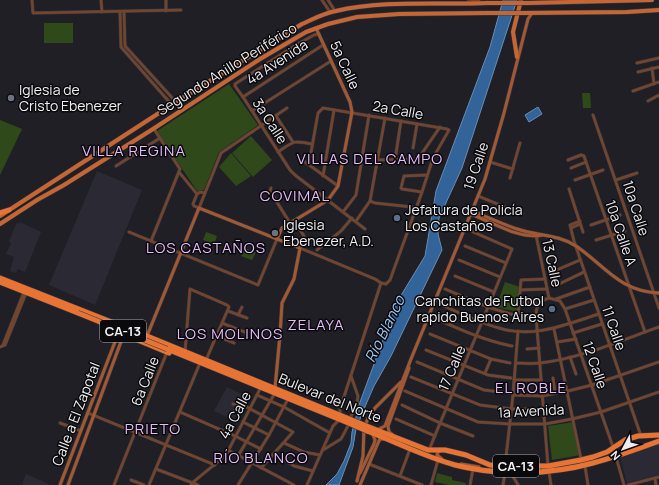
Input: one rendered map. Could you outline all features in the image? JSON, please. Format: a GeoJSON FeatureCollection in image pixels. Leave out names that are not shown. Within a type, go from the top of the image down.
{"type":"FeatureCollection","features":[{"type":"Feature","properties":{"kind":"highway"},"geometry":{"type":"LineString","coordinates":[[0,215],[9,210]]}},
{"type":"Feature","properties":{"kind":"highway"},"geometry":{"type":"LineString","coordinates":[[0,274],[2,280]]}},
{"type":"Feature","properties":{"kind":"highway","name":"Bulevar del Norte"},"geometry":{"type":"LineString","coordinates":[[2,280],[147,336],[173,347],[200,362],[261,387],[275,391],[288,399],[338,415]]}},
{"type":"Feature","properties":{"kind":"highway","name":"Bulevar del Norte"},"geometry":{"type":"LineString","coordinates":[[2,280],[25,292],[167,351],[184,354],[206,361],[275,391],[338,415],[387,439],[438,460],[473,468],[505,466],[549,469],[584,465],[659,441]]}},
{"type":"Feature","properties":{"kind":"highway"},"geometry":{"type":"LineString","coordinates":[[84,311],[167,351]]}},
{"type":"Feature","properties":{"kind":"highway"},"geometry":{"type":"LineString","coordinates":[[76,312],[79,316],[114,331],[120,338],[127,332]]}},
{"type":"Feature","properties":{"kind":"highway"},"geometry":{"type":"LineString","coordinates":[[114,331],[118,330],[117,326]]}},
{"type":"Feature","properties":{"kind":"highway"},"geometry":{"type":"LineString","coordinates":[[127,332],[173,347]]}},
{"type":"Feature","properties":{"kind":"highway","name":"Bulevar del Norte"},"geometry":{"type":"LineString","coordinates":[[370,430],[428,450],[441,449],[458,453],[479,460],[490,468],[511,473],[540,472],[607,452],[625,440],[641,436],[659,435]]}},
{"type":"Feature","properties":{"kind":"highway"},"geometry":{"type":"LineString","coordinates":[[540,472],[587,464],[640,445],[641,440],[636,438],[625,441],[609,452],[593,457]]}},
{"type":"Feature","properties":{"kind":"main road"},"geometry":{"type":"LineString","coordinates":[[517,57],[513,32],[521,0]]}},
{"type":"Feature","properties":{"kind":"main road"},"geometry":{"type":"LineString","coordinates":[[538,0],[545,2]]}},
{"type":"Feature","properties":{"kind":"main road","name":"Segundo Anillo Periférico"},"geometry":{"type":"LineString","coordinates":[[9,210],[60,179],[176,102],[302,24],[330,12],[374,5],[652,0]]}},
{"type":"Feature","properties":{"kind":"main road","name":"Segundo Anillo Periférico"},"geometry":{"type":"LineString","coordinates":[[0,224],[36,200],[64,185],[266,55],[306,32],[339,20],[376,15],[627,12],[659,10]]}},
{"type":"Feature","properties":{"kind":"main road"},"geometry":{"type":"LineString","coordinates":[[262,49],[262,53],[266,55]]}},
{"type":"Feature","properties":{"kind":"main road"},"geometry":{"type":"LineString","coordinates":[[256,53],[259,55],[260,59]]}},
{"type":"Feature","properties":{"kind":"main road"},"geometry":{"type":"LineString","coordinates":[[60,179],[58,181],[59,184],[64,185]]}},
{"type":"Feature","properties":{"kind":"street"},"geometry":{"type":"LineString","coordinates":[[32,0],[33,14],[181,10]]}},
{"type":"Feature","properties":{"kind":"street"},"geometry":{"type":"LineString","coordinates":[[101,0],[102,12]]}},
{"type":"Feature","properties":{"kind":"street"},"geometry":{"type":"LineString","coordinates":[[166,0],[166,11]]}},
{"type":"Feature","properties":{"kind":"street"},"geometry":{"type":"LineString","coordinates":[[322,0],[330,12]]}},
{"type":"Feature","properties":{"kind":"street"},"geometry":{"type":"LineString","coordinates":[[328,0],[335,11]]}},
{"type":"Feature","properties":{"kind":"street"},"geometry":{"type":"LineString","coordinates":[[460,4],[479,0]]}},
{"type":"Feature","properties":{"kind":"street"},"geometry":{"type":"LineString","coordinates":[[120,12],[121,47],[172,105]]}},
{"type":"Feature","properties":{"kind":"street"},"geometry":{"type":"LineString","coordinates":[[124,12],[125,46],[176,102]]}},
{"type":"Feature","properties":{"kind":"street"},"geometry":{"type":"LineString","coordinates":[[523,13],[528,19]]}},
{"type":"Feature","properties":{"kind":"street","name":"19 Calle"},"geometry":{"type":"LineString","coordinates":[[396,438],[389,432],[388,426],[402,381],[478,196],[490,162],[504,113],[517,57],[528,19],[532,13]]}},
{"type":"Feature","properties":{"kind":"street","name":"5a Calle"},"geometry":{"type":"LineString","coordinates":[[316,28],[350,102],[352,112]]}},
{"type":"Feature","properties":{"kind":"street","name":"3a Calle"},"geometry":{"type":"LineString","coordinates":[[319,34],[296,44],[234,86],[243,97],[278,152],[295,175],[366,229]]}},
{"type":"Feature","properties":{"kind":"street","name":"4a Avenida"},"geometry":{"type":"LineString","coordinates":[[243,97],[323,45]]}},
{"type":"Feature","properties":{"kind":"street"},"geometry":{"type":"LineString","coordinates":[[126,53],[129,50]]}},
{"type":"Feature","properties":{"kind":"street"},"geometry":{"type":"LineString","coordinates":[[637,63],[659,58]]}},
{"type":"Feature","properties":{"kind":"street"},"geometry":{"type":"LineString","coordinates":[[252,111],[331,61]]}},
{"type":"Feature","properties":{"kind":"street"},"geometry":{"type":"LineString","coordinates":[[638,72],[659,67]]}},
{"type":"Feature","properties":{"kind":"street"},"geometry":{"type":"LineString","coordinates":[[652,68],[654,84]]}},
{"type":"Feature","properties":{"kind":"street"},"geometry":{"type":"LineString","coordinates":[[632,91],[659,82]]}},
{"type":"Feature","properties":{"kind":"street"},"geometry":{"type":"LineString","coordinates":[[648,101],[659,95]]}},
{"type":"Feature","properties":{"kind":"street"},"geometry":{"type":"LineString","coordinates":[[147,336],[221,153],[287,108]]}},
{"type":"Feature","properties":{"kind":"street","name":"2a Calle"},"geometry":{"type":"LineString","coordinates":[[312,144],[318,113],[321,108],[447,129],[448,132],[433,158],[428,175]]}},
{"type":"Feature","properties":{"kind":"street"},"geometry":{"type":"LineString","coordinates":[[323,176],[334,110]]}},
{"type":"Feature","properties":{"kind":"street"},"geometry":{"type":"LineString","coordinates":[[129,232],[258,285],[281,229],[328,200],[338,186],[352,112]]}},
{"type":"Feature","properties":{"kind":"street"},"geometry":{"type":"LineString","coordinates":[[343,212],[356,195],[369,115]]}},
{"type":"Feature","properties":{"kind":"street","name":"10a Calle"},"geometry":{"type":"LineString","coordinates":[[593,115],[659,308]]}},
{"type":"Feature","properties":{"kind":"street"},"geometry":{"type":"LineString","coordinates":[[276,116],[293,142]]}},
{"type":"Feature","properties":{"kind":"street"},"geometry":{"type":"LineString","coordinates":[[356,221],[370,201],[385,118]]}},
{"type":"Feature","properties":{"kind":"street"},"geometry":{"type":"LineString","coordinates":[[395,160],[401,121]]}},
{"type":"Feature","properties":{"kind":"street"},"geometry":{"type":"LineString","coordinates":[[413,148],[417,124]]}},
{"type":"Feature","properties":{"kind":"street"},"geometry":{"type":"LineString","coordinates":[[378,160],[418,159],[440,127]]}},
{"type":"Feature","properties":{"kind":"street"},"geometry":{"type":"LineString","coordinates":[[153,128],[180,171],[197,194]]}},
{"type":"Feature","properties":{"kind":"street"},"geometry":{"type":"LineString","coordinates":[[116,166],[160,138]]}},
{"type":"Feature","properties":{"kind":"street"},"geometry":{"type":"LineString","coordinates":[[278,152],[297,141],[312,144],[309,164]]}},
{"type":"Feature","properties":{"kind":"street"},"geometry":{"type":"LineString","coordinates":[[510,178],[520,143]]}},
{"type":"Feature","properties":{"kind":"street"},"geometry":{"type":"LineString","coordinates":[[568,160],[581,155],[584,156],[586,162],[571,168]]}},
{"type":"Feature","properties":{"kind":"street"},"geometry":{"type":"LineString","coordinates":[[301,159],[338,186]]}},
{"type":"Feature","properties":{"kind":"street"},"geometry":{"type":"LineString","coordinates":[[490,162],[513,169]]}},
{"type":"Feature","properties":{"kind":"street","name":"10a Calle A"},"geometry":{"type":"LineString","coordinates":[[586,162],[645,332]]}},
{"type":"Feature","properties":{"kind":"street"},"geometry":{"type":"LineString","coordinates":[[576,180],[603,170]]}},
{"type":"Feature","properties":{"kind":"street"},"geometry":{"type":"LineString","coordinates":[[151,241],[180,171]]}},
{"type":"Feature","properties":{"kind":"street"},"geometry":{"type":"LineString","coordinates":[[616,180],[637,173]]}},
{"type":"Feature","properties":{"kind":"street"},"geometry":{"type":"LineString","coordinates":[[197,194],[193,204],[194,206],[375,278],[381,283],[386,284],[390,280],[422,192],[428,175],[404,176],[402,189],[422,192]]}},
{"type":"Feature","properties":{"kind":"street"},"geometry":{"type":"LineString","coordinates":[[271,188],[270,191],[290,223]]}},
{"type":"Feature","properties":{"kind":"street"},"geometry":{"type":"LineString","coordinates":[[569,189],[583,232]]}},
{"type":"Feature","properties":{"kind":"street"},"geometry":{"type":"LineString","coordinates":[[197,194],[200,192],[205,193]]}},
{"type":"Feature","properties":{"kind":"street"},"geometry":{"type":"LineString","coordinates":[[478,196],[522,214]]}},
{"type":"Feature","properties":{"kind":"street"},"geometry":{"type":"LineString","coordinates":[[370,201],[375,203],[412,207]]}},
{"type":"Feature","properties":{"kind":"street"},"geometry":{"type":"LineString","coordinates":[[471,212],[517,233],[560,238],[575,245],[614,277],[629,286],[659,293]]}},
{"type":"Feature","properties":{"kind":"street"},"geometry":{"type":"LineString","coordinates":[[591,225],[620,215]]}},
{"type":"Feature","properties":{"kind":"street"},"geometry":{"type":"LineString","coordinates":[[317,250],[341,231],[352,218]]}},
{"type":"Feature","properties":{"kind":"street"},"geometry":{"type":"LineString","coordinates":[[238,456],[275,391],[282,303],[294,279],[304,236],[294,220]]}},
{"type":"Feature","properties":{"kind":"street","name":"11 Calle"},"geometry":{"type":"LineString","coordinates":[[580,223],[570,226],[575,245],[641,436]]}},
{"type":"Feature","properties":{"kind":"street","name":"17 Calle"},"geometry":{"type":"LineString","coordinates":[[428,450],[465,365],[512,249],[471,231]]}},
{"type":"Feature","properties":{"kind":"street"},"geometry":{"type":"LineString","coordinates":[[596,240],[625,231]]}},
{"type":"Feature","properties":{"kind":"street","name":"13 Calle"},"geometry":{"type":"LineString","coordinates":[[536,235],[549,298]]}},
{"type":"Feature","properties":{"kind":"street"},"geometry":{"type":"LineString","coordinates":[[465,246],[506,263]]}},
{"type":"Feature","properties":{"kind":"street"},"geometry":{"type":"LineString","coordinates":[[459,260],[500,278]]}},
{"type":"Feature","properties":{"kind":"street"},"geometry":{"type":"LineString","coordinates":[[552,272],[580,260]]}},
{"type":"Feature","properties":{"kind":"street"},"geometry":{"type":"LineString","coordinates":[[559,284],[584,272]]}},
{"type":"Feature","properties":{"kind":"street"},"geometry":{"type":"LineString","coordinates":[[455,276],[494,292]]}},
{"type":"Feature","properties":{"kind":"street"},"geometry":{"type":"LineString","coordinates":[[445,289],[488,307],[517,315],[520,303],[521,281],[545,279]]}},
{"type":"Feature","properties":{"kind":"street"},"geometry":{"type":"LineString","coordinates":[[323,450],[338,415],[381,283]]}},
{"type":"Feature","properties":{"kind":"street"},"geometry":{"type":"LineString","coordinates":[[551,485],[543,409],[536,316],[538,306],[543,300],[549,298],[556,299],[590,287]]}},
{"type":"Feature","properties":{"kind":"street"},"geometry":{"type":"LineString","coordinates":[[184,354],[189,289],[229,307],[206,361]]}},
{"type":"Feature","properties":{"kind":"street"},"geometry":{"type":"LineString","coordinates":[[520,290],[547,289]]}},
{"type":"Feature","properties":{"kind":"street"},"geometry":{"type":"LineString","coordinates":[[1,346],[25,292]]}},
{"type":"Feature","properties":{"kind":"street","name":"12 Calle"},"geometry":{"type":"LineString","coordinates":[[556,299],[565,309],[613,447]]}},
{"type":"Feature","properties":{"kind":"street"},"geometry":{"type":"LineString","coordinates":[[565,309],[594,300]]}},
{"type":"Feature","properties":{"kind":"street"},"geometry":{"type":"LineString","coordinates":[[520,303],[534,303],[538,306]]}},
{"type":"Feature","properties":{"kind":"street"},"geometry":{"type":"LineString","coordinates":[[444,306],[500,329],[518,331],[554,329],[599,314]]}},
{"type":"Feature","properties":{"kind":"street"},"geometry":{"type":"LineString","coordinates":[[238,315],[242,307]]}},
{"type":"Feature","properties":{"kind":"street"},"geometry":{"type":"LineString","coordinates":[[228,311],[247,318]]}},
{"type":"Feature","properties":{"kind":"street"},"geometry":{"type":"LineString","coordinates":[[522,316],[536,316]]}},
{"type":"Feature","properties":{"kind":"street"},"geometry":{"type":"LineString","coordinates":[[435,318],[494,343],[512,346]]}},
{"type":"Feature","properties":{"kind":"street"},"geometry":{"type":"LineString","coordinates":[[222,323],[247,333]]}},
{"type":"Feature","properties":{"kind":"street"},"geometry":{"type":"LineString","coordinates":[[573,334],[602,324]]}},
{"type":"Feature","properties":{"kind":"street"},"geometry":{"type":"LineString","coordinates":[[516,363],[540,363],[560,360],[659,327]]}},
{"type":"Feature","properties":{"kind":"street"},"geometry":{"type":"LineString","coordinates":[[554,329],[568,391],[572,419],[582,460]]}},
{"type":"Feature","properties":{"kind":"street"},"geometry":{"type":"LineString","coordinates":[[505,466],[512,409],[513,379],[516,363],[518,331]]}},
{"type":"Feature","properties":{"kind":"street","name":"Calle a El Zapotal"},"geometry":{"type":"LineString","coordinates":[[60,485],[88,413],[120,338],[127,332]]}},
{"type":"Feature","properties":{"kind":"street"},"geometry":{"type":"LineString","coordinates":[[430,334],[491,359],[510,363]]}},
{"type":"Feature","properties":{"kind":"street"},"geometry":{"type":"LineString","coordinates":[[217,336],[234,342]]}},
{"type":"Feature","properties":{"kind":"street","name":"Calle a El Zapotal"},"geometry":{"type":"LineString","coordinates":[[68,485],[94,416],[120,338]]}},
{"type":"Feature","properties":{"kind":"street"},"geometry":{"type":"LineString","coordinates":[[557,342],[576,339]]}},
{"type":"Feature","properties":{"kind":"street"},"geometry":{"type":"LineString","coordinates":[[527,349],[539,348]]}},
{"type":"Feature","properties":{"kind":"street"},"geometry":{"type":"LineString","coordinates":[[426,350],[485,374],[513,379],[541,380]]}},
{"type":"Feature","properties":{"kind":"street","name":"6a Calle"},"geometry":{"type":"LineString","coordinates":[[114,485],[167,351]]}},
{"type":"Feature","properties":{"kind":"street"},"geometry":{"type":"LineString","coordinates":[[570,357],[576,374]]}},
{"type":"Feature","properties":{"kind":"street","name":"19 Calle"},"geometry":{"type":"LineString","coordinates":[[370,430],[380,429],[385,426],[409,370],[411,359]]}},
{"type":"Feature","properties":{"kind":"street"},"geometry":{"type":"LineString","coordinates":[[485,374],[491,359]]}},
{"type":"Feature","properties":{"kind":"street"},"geometry":{"type":"LineString","coordinates":[[149,485],[200,362]]}},
{"type":"Feature","properties":{"kind":"street"},"geometry":{"type":"LineString","coordinates":[[417,362],[484,390],[510,393]]}},
{"type":"Feature","properties":{"kind":"street"},"geometry":{"type":"LineString","coordinates":[[513,395],[542,396],[568,391],[592,385],[659,362]]}},
{"type":"Feature","properties":{"kind":"street"},"geometry":{"type":"LineString","coordinates":[[307,485],[320,454],[331,444],[341,439],[357,403],[358,394],[351,376]]}},
{"type":"Feature","properties":{"kind":"street"},"geometry":{"type":"LineString","coordinates":[[411,377],[480,405],[512,409],[543,409]]}},
{"type":"Feature","properties":{"kind":"street"},"geometry":{"type":"LineString","coordinates":[[552,378],[555,393]]}},
{"type":"Feature","properties":{"kind":"street"},"geometry":{"type":"LineString","coordinates":[[357,481],[363,453],[364,428],[370,414],[402,381]]}},
{"type":"Feature","properties":{"kind":"street","name":"4a Calle"},"geometry":{"type":"LineString","coordinates":[[191,484],[223,458],[261,387]]}},
{"type":"Feature","properties":{"kind":"street"},"geometry":{"type":"LineString","coordinates":[[347,388],[355,387]]}},
{"type":"Feature","properties":{"kind":"street","name":"1a Avenida"},"geometry":{"type":"LineString","coordinates":[[405,391],[478,422],[510,424],[545,424],[572,419],[601,412],[659,392]]}},
{"type":"Feature","properties":{"kind":"street"},"geometry":{"type":"LineString","coordinates":[[257,395],[330,433]]}},
{"type":"Feature","properties":{"kind":"street"},"geometry":{"type":"LineString","coordinates":[[387,395],[397,398]]}},
{"type":"Feature","properties":{"kind":"street"},"geometry":{"type":"LineString","coordinates":[[238,485],[261,449],[288,399]]}},
{"type":"Feature","properties":{"kind":"street"},"geometry":{"type":"LineString","coordinates":[[233,404],[243,405],[293,432],[261,468]]}},
{"type":"Feature","properties":{"kind":"street"},"geometry":{"type":"LineString","coordinates":[[402,405],[440,423],[473,436]]}},
{"type":"Feature","properties":{"kind":"street"},"geometry":{"type":"LineString","coordinates":[[180,412],[247,441],[261,449]]}},
{"type":"Feature","properties":{"kind":"street"},"geometry":{"type":"LineString","coordinates":[[88,413],[215,465]]}},
{"type":"Feature","properties":{"kind":"street"},"geometry":{"type":"LineString","coordinates":[[333,426],[338,415]]}},
{"type":"Feature","properties":{"kind":"street"},"geometry":{"type":"LineString","coordinates":[[396,419],[434,436]]}},
{"type":"Feature","properties":{"kind":"street"},"geometry":{"type":"LineString","coordinates":[[243,422],[269,435]]}},
{"type":"Feature","properties":{"kind":"street"},"geometry":{"type":"LineString","coordinates":[[60,423],[81,431]]}},
{"type":"Feature","properties":{"kind":"street"},"geometry":{"type":"LineString","coordinates":[[370,430],[377,441]]}},
{"type":"Feature","properties":{"kind":"street"},"geometry":{"type":"LineString","coordinates":[[327,439],[331,444]]}},
{"type":"Feature","properties":{"kind":"street"},"geometry":{"type":"LineString","coordinates":[[355,485],[377,441],[387,439]]}},
{"type":"Feature","properties":{"kind":"street"},"geometry":{"type":"LineString","coordinates":[[362,478],[377,441]]}},
{"type":"Feature","properties":{"kind":"street"},"geometry":{"type":"LineString","coordinates":[[284,443],[305,452],[320,454]]}},
{"type":"Feature","properties":{"kind":"street"},"geometry":{"type":"LineString","coordinates":[[400,476],[411,448]]}},
{"type":"Feature","properties":{"kind":"street"},"geometry":{"type":"LineString","coordinates":[[228,450],[294,485]]}},
{"type":"Feature","properties":{"kind":"street"},"geometry":{"type":"LineString","coordinates":[[440,450],[490,468],[441,459],[437,454],[440,450]]}},
{"type":"Feature","properties":{"kind":"street"},"geometry":{"type":"LineString","coordinates":[[363,453],[368,458]]}},
{"type":"Feature","properties":{"kind":"street"},"geometry":{"type":"LineString","coordinates":[[274,454],[294,466],[313,471]]}},
{"type":"Feature","properties":{"kind":"street"},"geometry":{"type":"LineString","coordinates":[[615,456],[624,485]]}},
{"type":"Feature","properties":{"kind":"street"},"geometry":{"type":"LineString","coordinates":[[360,485],[368,458]]}},
{"type":"Feature","properties":{"kind":"street"},"geometry":{"type":"LineString","coordinates":[[431,485],[438,460]]}},
{"type":"Feature","properties":{"kind":"street"},"geometry":{"type":"LineString","coordinates":[[368,464],[422,485]]}},
{"type":"Feature","properties":{"kind":"street"},"geometry":{"type":"LineString","coordinates":[[584,465],[588,485]]}},
{"type":"Feature","properties":{"kind":"street"},"geometry":{"type":"LineString","coordinates":[[470,485],[473,468]]}},
{"type":"Feature","properties":{"kind":"street"},"geometry":{"type":"LineString","coordinates":[[156,469],[191,484],[198,485]]}},
{"type":"Feature","properties":{"kind":"street"},"geometry":{"type":"LineString","coordinates":[[503,485],[505,472]]}},
{"type":"Feature","properties":{"kind":"street"},"geometry":{"type":"LineString","coordinates":[[511,473],[518,485]]}},
{"type":"Feature","properties":{"kind":"street"},"geometry":{"type":"LineString","coordinates":[[628,485],[659,477]]}},
{"type":"Feature","properties":{"kind":"street"},"geometry":{"type":"LineString","coordinates":[[655,478],[656,485]]}},
{"type":"Feature","properties":{"kind":"street"},"geometry":{"type":"LineString","coordinates":[[131,480],[144,485]]}},
{"type":"Feature","properties":{"kind":"shaded area"},"geometry":{"type":"Polygon","coordinates":[[[97,171],[142,190],[95,305],[49,285],[97,171]]]}},
{"type":"Feature","properties":{"kind":"shaded area"},"geometry":{"type":"Polygon","coordinates":[[[17,222],[41,232],[25,272],[18,269],[16,273],[10,271],[14,257],[6,254],[11,243],[9,241],[17,222]]]}},
{"type":"Feature","properties":{"kind":"shaded area"},"geometry":{"type":"Polygon","coordinates":[[[227,387],[248,397],[243,407],[233,420],[214,411],[227,387]]]}},
{"type":"Feature","properties":{"kind":"shaded area"},"geometry":{"type":"Polygon","coordinates":[[[659,443],[659,475],[627,483],[620,457],[659,443]]]}},
{"type":"Feature","properties":{"kind":"shaded area"},"geometry":{"type":"Polygon","coordinates":[[[26,474],[51,485],[22,485],[26,474]]]}},
{"type":"Feature","properties":{"kind":"green space"},"geometry":{"type":"Polygon","coordinates":[[[44,23],[73,23],[73,43],[44,43],[44,23]]]}},
{"type":"Feature","properties":{"kind":"green space"},"geometry":{"type":"Polygon","coordinates":[[[229,84],[258,125],[219,152],[204,190],[197,191],[157,131],[229,84]]]}},
{"type":"Feature","properties":{"kind":"green space"},"geometry":{"type":"Polygon","coordinates":[[[582,93],[590,93],[591,108],[583,108],[582,93]]]}},
{"type":"Feature","properties":{"kind":"green space"},"geometry":{"type":"Polygon","coordinates":[[[0,120],[22,129],[0,175],[0,120]]]}},
{"type":"Feature","properties":{"kind":"green space"},"geometry":{"type":"Polygon","coordinates":[[[251,136],[272,160],[253,177],[232,153],[251,136]]]}},
{"type":"Feature","properties":{"kind":"green space"},"geometry":{"type":"Polygon","coordinates":[[[231,153],[251,176],[236,186],[219,167],[231,153]]]}},
{"type":"Feature","properties":{"kind":"green space"},"geometry":{"type":"Polygon","coordinates":[[[206,232],[217,236],[214,245],[203,240],[206,232]]]}},
{"type":"Feature","properties":{"kind":"green space"},"geometry":{"type":"Polygon","coordinates":[[[244,248],[256,252],[252,260],[241,256],[244,248]]]}},
{"type":"Feature","properties":{"kind":"green space"},"geometry":{"type":"Polygon","coordinates":[[[505,282],[520,287],[517,312],[496,307],[505,282]]]}},
{"type":"Feature","properties":{"kind":"green space"},"geometry":{"type":"Polygon","coordinates":[[[574,422],[581,455],[552,460],[548,426],[574,422]]]}},
{"type":"Feature","properties":{"kind":"green space"},"geometry":{"type":"Polygon","coordinates":[[[437,473],[452,477],[452,480],[466,483],[466,485],[449,485],[435,482],[437,473]]]}},
{"type":"Feature","properties":{"kind":"water"},"geometry":{"type":"Polygon","coordinates":[[[503,0],[517,0],[462,168],[439,218],[438,234],[442,250],[391,356],[374,386],[356,429],[353,447],[339,485],[326,485],[337,474],[351,443],[352,432],[360,402],[397,302],[425,256],[436,191],[490,47],[503,0]]]}},
{"type":"Feature","properties":{"kind":"water"},"geometry":{"type":"Polygon","coordinates":[[[538,107],[542,114],[529,122],[525,115],[538,107]]]}},
{"type":"Feature","properties":{"kind":"place","name":"Iglesia de Cristo Ebenezer"},"geometry":{"type":"Point","coordinates":[11,98]}},
{"type":"Feature","properties":{"kind":"place","name":"Jefatura de Policía Los Castaños"},"geometry":{"type":"Point","coordinates":[397,218]}},
{"type":"Feature","properties":{"kind":"place","name":"Iglesia Ebenezer, A.D."},"geometry":{"type":"Point","coordinates":[275,233]}},
{"type":"Feature","properties":{"kind":"place","name":"Canchitas de Futbol rapido Buenos Aires"},"geometry":{"type":"Point","coordinates":[552,309]}},
{"type":"Feature","properties":{"kind":"district","name":"VILLA REGINA"},"geometry":{"type":"Point","coordinates":[134,151]}},
{"type":"Feature","properties":{"kind":"district","name":"VILLAS DEL CAMPO"},"geometry":{"type":"Point","coordinates":[370,159]}},
{"type":"Feature","properties":{"kind":"district","name":"COVIMAL"},"geometry":{"type":"Point","coordinates":[295,196]}},
{"type":"Feature","properties":{"kind":"district","name":"LOS CASTAÑOS"},"geometry":{"type":"Point","coordinates":[206,248]}},
{"type":"Feature","properties":{"kind":"district","name":"ZELAYA"},"geometry":{"type":"Point","coordinates":[316,325]}},
{"type":"Feature","properties":{"kind":"district","name":"LOS MOLINOS"},"geometry":{"type":"Point","coordinates":[230,334]}},
{"type":"Feature","properties":{"kind":"district","name":"EL ROBLE"},"geometry":{"type":"Point","coordinates":[531,388]}},
{"type":"Feature","properties":{"kind":"district","name":"PRIETO"},"geometry":{"type":"Point","coordinates":[153,429]}},
{"type":"Feature","properties":{"kind":"district","name":"RÍO BLANCO"},"geometry":{"type":"Point","coordinates":[261,458]}},
{"type":"Feature","properties":{"kind":"water label","name":"Río Blanco"},"geometry":{"type":"Point","coordinates":[385,329]}}]}
